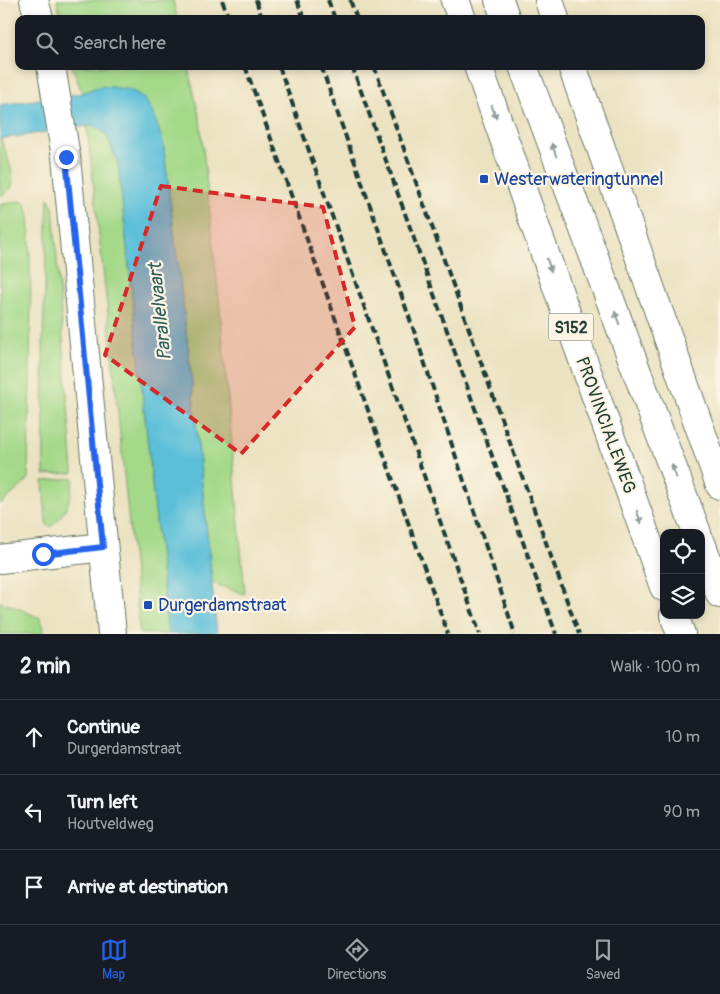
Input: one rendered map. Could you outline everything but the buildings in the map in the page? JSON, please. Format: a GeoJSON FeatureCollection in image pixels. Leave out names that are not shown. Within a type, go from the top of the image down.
{"type":"FeatureCollection","features":[{"type":"Feature","properties":{"kind":"street"},"geometry":{"type":"LineString","coordinates":[[34,0],[38,15]]}},
{"type":"Feature","properties":{"kind":"street"},"geometry":{"type":"LineString","coordinates":[[455,0],[461,15]]}},
{"type":"Feature","properties":{"kind":"street"},"geometry":{"type":"LineString","coordinates":[[499,0],[505,15]]}},
{"type":"Feature","properties":{"kind":"street"},"geometry":{"type":"LineString","coordinates":[[548,0],[554,15]]}},
{"type":"Feature","properties":{"kind":"street"},"geometry":{"type":"LineString","coordinates":[[52,70],[66,157],[112,634]]}},
{"type":"Feature","properties":{"kind":"street","name":"PROVINCIALEWEG"},"geometry":{"type":"LineString","coordinates":[[479,70],[660,576]]}},
{"type":"Feature","properties":{"kind":"street","name":"S152"},"geometry":{"type":"LineString","coordinates":[[524,70],[696,529]]}},
{"type":"Feature","properties":{"kind":"street"},"geometry":{"type":"LineString","coordinates":[[573,70],[720,485]]}},
{"type":"Feature","properties":{"kind":"street"},"geometry":{"type":"LineString","coordinates":[[0,559],[103,547]]}},
{"type":"Feature","properties":{"kind":"street"},"geometry":{"type":"LineString","coordinates":[[705,554],[720,594]]}},
{"type":"Feature","properties":{"kind":"street"},"geometry":{"type":"LineString","coordinates":[[675,619],[681,634]]}},
{"type":"Feature","properties":{"kind":"highlighted area"},"geometry":{"type":"Polygon","coordinates":[[[161,186],[323,207],[355,327],[241,454],[105,355],[161,186]]]}},
{"type":"Feature","properties":{"kind":"green space"},"geometry":{"type":"Polygon","coordinates":[[[57,0],[173,0],[176,15],[60,15],[57,0]]]}},
{"type":"Feature","properties":{"kind":"green space"},"geometry":{"type":"Polygon","coordinates":[[[73,70],[189,70],[200,120],[220,309],[245,594],[212,583],[190,364],[163,142],[100,86],[82,93],[73,70]]]}},
{"type":"Feature","properties":{"kind":"green space"},"geometry":{"type":"Polygon","coordinates":[[[93,125],[106,134],[118,163],[168,634],[140,634],[87,127],[93,125]]]}},
{"type":"Feature","properties":{"kind":"green space"},"geometry":{"type":"Polygon","coordinates":[[[0,139],[13,181],[10,189],[0,196],[0,139]]]}},
{"type":"Feature","properties":{"kind":"green space"},"geometry":{"type":"Polygon","coordinates":[[[48,198],[53,206],[73,473],[44,475],[43,338],[48,198]]]}},
{"type":"Feature","properties":{"kind":"green space"},"geometry":{"type":"Polygon","coordinates":[[[19,201],[25,203],[29,215],[30,228],[31,339],[28,478],[0,505],[0,205],[19,201]]]}},
{"type":"Feature","properties":{"kind":"green space"},"geometry":{"type":"Polygon","coordinates":[[[74,478],[67,506],[56,523],[50,527],[46,524],[43,481],[74,478]]]}},
{"type":"Feature","properties":{"kind":"green space"},"geometry":{"type":"Polygon","coordinates":[[[0,602],[40,618],[44,634],[0,634],[0,602]]]}},
{"type":"Feature","properties":{"kind":"water","name":"Parallelvaart"},"geometry":{"type":"Polygon","coordinates":[[[100,86],[130,90],[143,98],[154,116],[163,142],[190,364],[217,634],[168,634],[118,163],[106,134],[93,125],[0,139],[0,105],[82,93],[100,86]]]}},
{"type":"Feature","properties":{"kind":"railway"},"geometry":{"type":"LineString","coordinates":[[222,0],[228,15]]}},
{"type":"Feature","properties":{"kind":"railway"},"geometry":{"type":"LineString","coordinates":[[256,0],[261,15]]}},
{"type":"Feature","properties":{"kind":"railway"},"geometry":{"type":"LineString","coordinates":[[297,0],[303,15]]}},
{"type":"Feature","properties":{"kind":"railway"},"geometry":{"type":"LineString","coordinates":[[328,0],[334,15]]}},
{"type":"Feature","properties":{"kind":"railway"},"geometry":{"type":"LineString","coordinates":[[350,0],[356,15]]}},
{"type":"Feature","properties":{"kind":"railway"},"geometry":{"type":"LineString","coordinates":[[246,70],[448,634]]}},
{"type":"Feature","properties":{"kind":"railway"},"geometry":{"type":"LineString","coordinates":[[280,70],[480,634]]}},
{"type":"Feature","properties":{"kind":"railway"},"geometry":{"type":"LineString","coordinates":[[322,70],[414,331],[515,634]]}},
{"type":"Feature","properties":{"kind":"railway"},"geometry":{"type":"LineString","coordinates":[[353,70],[556,634]]}},
{"type":"Feature","properties":{"kind":"railway"},"geometry":{"type":"LineString","coordinates":[[375,70],[579,634]]}},
{"type":"Feature","properties":{"kind":"place","name":"Westerwateringtunnel"},"geometry":{"type":"Point","coordinates":[484,179]}},
{"type":"Feature","properties":{"kind":"place","name":"Durgerdamstraat"},"geometry":{"type":"Point","coordinates":[148,605]}},
{"type":"Feature","properties":{"kind":"route"},"geometry":{"type":"LineString","coordinates":[[43,554],[103,547],[66,157]]}}]}
